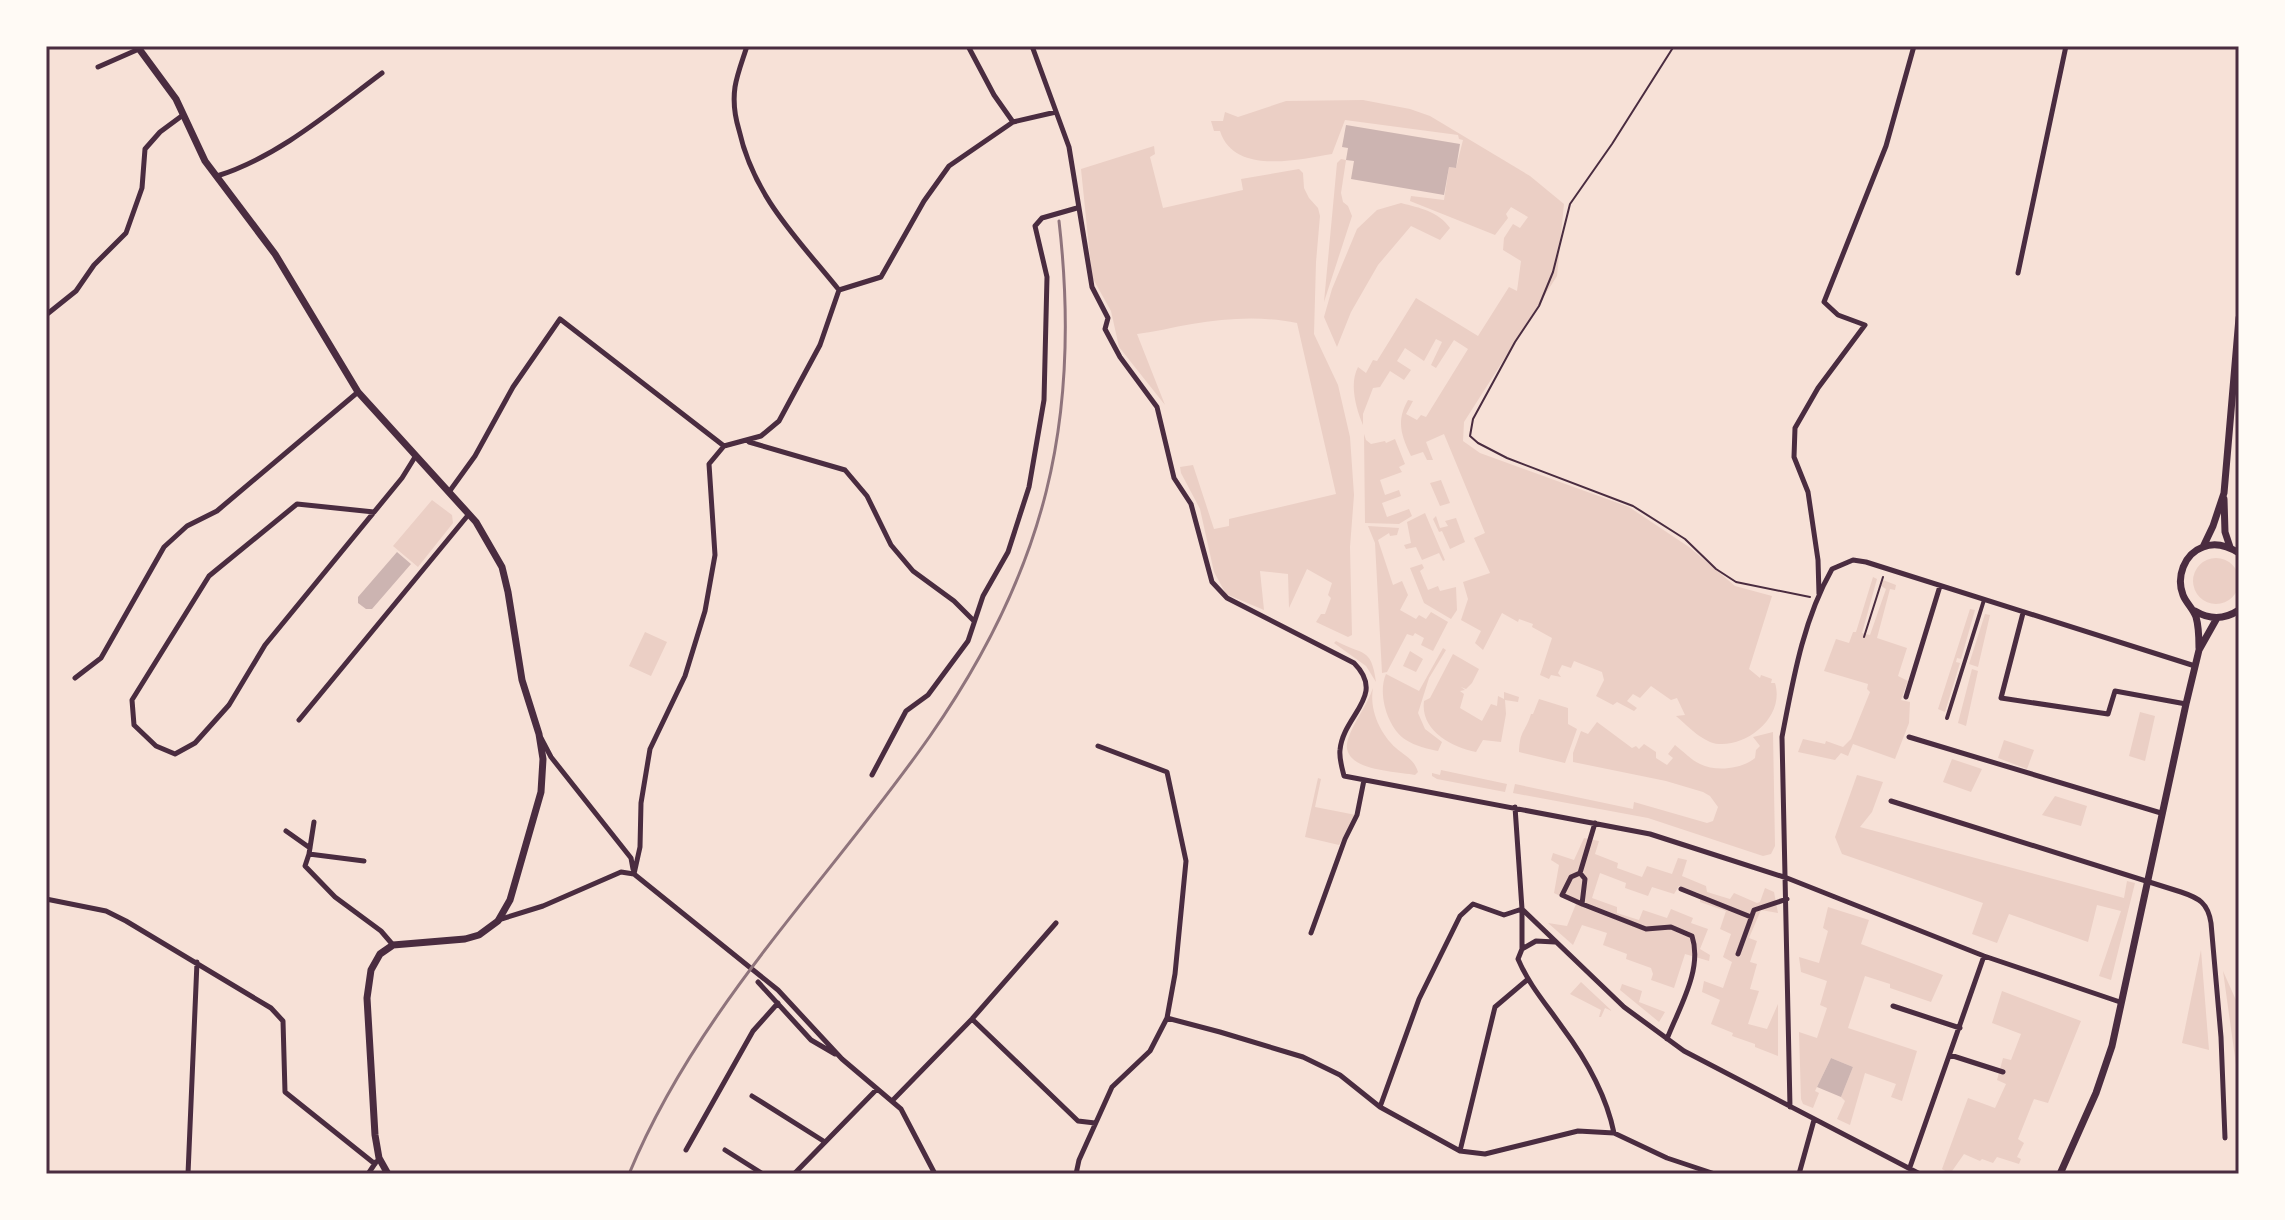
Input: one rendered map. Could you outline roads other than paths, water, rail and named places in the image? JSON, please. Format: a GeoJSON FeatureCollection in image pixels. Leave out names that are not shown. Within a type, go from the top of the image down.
{"type":"FeatureCollection","features":[{"type":"Feature","properties":{"kind":"street"},"geometry":{"type":"LineString","coordinates":[[747,46],[735,88],[737,122],[745,159],[761,190],[794,237],[839,290]]}},
{"type":"Feature","properties":{"kind":"street"},"geometry":{"type":"LineString","coordinates":[[968,46],[994,95],[1013,122]]}},
{"type":"Feature","properties":{"kind":"street"},"geometry":{"type":"LineString","coordinates":[[1819,599],[1818,560],[1808,492],[1794,457],[1795,428],[1818,388],[1865,325],[1838,315],[1824,302],[1886,146],[1914,46]]}},
{"type":"Feature","properties":{"kind":"street"},"geometry":{"type":"LineString","coordinates":[[2018,273],[2066,46]]}},
{"type":"Feature","properties":{"kind":"street"},"geometry":{"type":"LineString","coordinates":[[98,67],[138,48],[176,99],[205,161],[275,254],[358,392],[469,514],[502,567],[522,680],[539,734],[543,759],[541,792],[510,900],[498,921]]}},
{"type":"Feature","properties":{"kind":"street"},"geometry":{"type":"LineString","coordinates":[[1036,48],[1069,147],[1092,287],[1108,318],[1105,329],[1138,384],[1157,407],[1174,478],[1191,504],[1212,582],[1227,598],[1354,663],[1366,674],[1367,692],[1339,750],[1344,776],[1650,834],[1787,878],[1984,956],[2120,1002]]}},
{"type":"Feature","properties":{"kind":"street"},"geometry":{"type":"LineString","coordinates":[[217,176],[237,170],[308,128],[382,73]]}},
{"type":"Feature","properties":{"kind":"street"},"geometry":{"type":"LineString","coordinates":[[839,290],[881,277],[924,201],[949,166],[1013,122],[1056,112]]}},
{"type":"Feature","properties":{"kind":"street"},"geometry":{"type":"LineString","coordinates":[[46,315],[76,291],[94,265],[126,233],[142,188],[145,149],[160,132],[183,115]]}},
{"type":"Feature","properties":{"kind":"street"},"geometry":{"type":"LineString","coordinates":[[872,775],[906,711],[928,695],[968,641],[983,596],[1008,552],[1029,487],[1044,400],[1047,277],[1035,226],[1042,218],[1077,208]]}},
{"type":"Feature","properties":{"kind":"street"},"geometry":{"type":"LineString","coordinates":[[634,874],[640,847],[641,803],[650,749],[685,676],[705,611],[715,555],[709,464],[724,446],[761,436],[779,421],[820,345],[839,290]]}},
{"type":"Feature","properties":{"kind":"street"},"geometry":{"type":"LineString","coordinates":[[2230,547],[2224,524],[2224,493],[2239,318]]}},
{"type":"Feature","properties":{"kind":"street"},"geometry":{"type":"LineString","coordinates":[[449,492],[475,456],[513,387],[560,319],[724,446]]}},
{"type":"Feature","properties":{"kind":"street"},"geometry":{"type":"LineString","coordinates":[[75,678],[101,658],[164,547],[187,526],[217,511],[358,392]]}},
{"type":"Feature","properties":{"kind":"street"},"geometry":{"type":"LineString","coordinates":[[746,441],[845,470],[867,496],[891,545],[913,571],[954,601],[974,621]]}},
{"type":"Feature","properties":{"kind":"street"},"geometry":{"type":"LineString","coordinates":[[374,512],[297,504],[209,576],[132,700],[134,725],[156,746],[175,754],[195,743],[229,705],[265,645],[402,478],[415,457]]}},
{"type":"Feature","properties":{"kind":"street"},"geometry":{"type":"LineString","coordinates":[[2199,650],[2198,624],[2182,592],[2180,578],[2187,560],[2203,547],[2224,493]]}},
{"type":"Feature","properties":{"kind":"street"},"geometry":{"type":"LineString","coordinates":[[299,720],[469,514]]}},
{"type":"Feature","properties":{"kind":"street"},"geometry":{"type":"LineString","coordinates":[[2203,547],[2230,547],[2239,553]]}},
{"type":"Feature","properties":{"kind":"street"},"geometry":{"type":"LineString","coordinates":[[1790,1107],[1782,737],[1800,652],[1832,569],[1853,560],[1886,568],[2195,666]]}},
{"type":"Feature","properties":{"kind":"street"},"geometry":{"type":"LineString","coordinates":[[1906,697],[1940,586]]}},
{"type":"Feature","properties":{"kind":"street"},"geometry":{"type":"LineString","coordinates":[[1947,718],[1984,600]]}},
{"type":"Feature","properties":{"kind":"street"},"geometry":{"type":"LineString","coordinates":[[2193,610],[2202,616],[2217,618],[2239,610]]}},
{"type":"Feature","properties":{"kind":"street"},"geometry":{"type":"LineString","coordinates":[[2023,613],[2001,698],[2108,714],[2115,691],[2186,704]]}},
{"type":"Feature","properties":{"kind":"street"},"geometry":{"type":"LineString","coordinates":[[2060,1174],[2104,1073],[2195,666],[2199,650],[2217,618]]}},
{"type":"Feature","properties":{"kind":"street"},"geometry":{"type":"LineString","coordinates":[[539,734],[551,757],[631,858],[634,874]]}},
{"type":"Feature","properties":{"kind":"street"},"geometry":{"type":"LineString","coordinates":[[1909,737],[2161,813]]}},
{"type":"Feature","properties":{"kind":"street"},"geometry":{"type":"LineString","coordinates":[[1076,1174],[1112,1087],[1150,1051],[1167,1018],[1175,974],[1186,861],[1167,772],[1098,746]]}},
{"type":"Feature","properties":{"kind":"street"},"geometry":{"type":"LineString","coordinates":[[1311,933],[1345,839],[1357,815],[1364,780]]}},
{"type":"Feature","properties":{"kind":"street"},"geometry":{"type":"LineString","coordinates":[[1891,801],[2197,898],[2208,910],[2221,1037],[2225,1138]]}},
{"type":"Feature","properties":{"kind":"street"},"geometry":{"type":"LineString","coordinates":[[1515,807],[1522,909],[1522,949],[1518,959],[1527,980],[1587,1065],[1608,1105],[1614,1133]]}},
{"type":"Feature","properties":{"kind":"street"},"geometry":{"type":"LineString","coordinates":[[314,822],[305,866],[335,897],[381,931],[393,945]]}},
{"type":"Feature","properties":{"kind":"street"},"geometry":{"type":"LineString","coordinates":[[1595,823],[1580,873],[1571,877],[1562,895],[1646,929],[1671,927],[1682,929],[1692,936],[1696,948],[1695,964],[1667,1039]]}},
{"type":"Feature","properties":{"kind":"street"},"geometry":{"type":"LineString","coordinates":[[286,831],[310,851],[364,861]]}},
{"type":"Feature","properties":{"kind":"street"},"geometry":{"type":"LineString","coordinates":[[368,1174],[377,1161],[367,998],[371,970],[380,954],[393,945],[479,935],[498,921],[543,906],[621,872],[634,874],[778,990],[842,1059],[901,1109],[935,1174]]}},
{"type":"Feature","properties":{"kind":"street"},"geometry":{"type":"LineString","coordinates":[[1580,873],[1585,879],[1582,904]]}},
{"type":"Feature","properties":{"kind":"street"},"geometry":{"type":"LineString","coordinates":[[1681,889],[1751,917]]}},
{"type":"Feature","properties":{"kind":"street"},"geometry":{"type":"LineString","coordinates":[[46,899],[106,911],[271,1008],[283,1021],[285,1092],[377,1161],[388,1174]]}},
{"type":"Feature","properties":{"kind":"street"},"geometry":{"type":"LineString","coordinates":[[1738,954],[1754,910],[1787,899]]}},
{"type":"Feature","properties":{"kind":"street"},"geometry":{"type":"LineString","coordinates":[[1380,1107],[1419,999],[1460,916],[1473,904],[1504,915],[1522,909]]}},
{"type":"Feature","properties":{"kind":"street"},"geometry":{"type":"LineString","coordinates":[[1522,909],[1624,1007],[1684,1051],[1920,1174]]}},
{"type":"Feature","properties":{"kind":"street"},"geometry":{"type":"LineString","coordinates":[[892,1101],[972,1019],[1056,923]]}},
{"type":"Feature","properties":{"kind":"street"},"geometry":{"type":"LineString","coordinates":[[1522,949],[1536,941],[1556,942]]}},
{"type":"Feature","properties":{"kind":"street"},"geometry":{"type":"LineString","coordinates":[[1911,1171],[1984,956]]}},
{"type":"Feature","properties":{"kind":"street"},"geometry":{"type":"LineString","coordinates":[[188,1174],[197,962]]}},
{"type":"Feature","properties":{"kind":"street"},"geometry":{"type":"LineString","coordinates":[[1460,1151],[1495,1007],[1527,980]]}},
{"type":"Feature","properties":{"kind":"street"},"geometry":{"type":"LineString","coordinates":[[758,982],[811,1040],[842,1059]]}},
{"type":"Feature","properties":{"kind":"street"},"geometry":{"type":"LineString","coordinates":[[686,1150],[753,1031],[778,1003]]}},
{"type":"Feature","properties":{"kind":"street"},"geometry":{"type":"LineString","coordinates":[[1893,1006],[1960,1028]]}},
{"type":"Feature","properties":{"kind":"street"},"geometry":{"type":"LineString","coordinates":[[1167,1018],[1303,1057],[1340,1075],[1380,1107],[1460,1151],[1485,1154],[1578,1131],[1614,1133],[1667,1158],[1715,1174]]}},
{"type":"Feature","properties":{"kind":"street"},"geometry":{"type":"LineString","coordinates":[[972,1019],[1078,1121],[1095,1123]]}},
{"type":"Feature","properties":{"kind":"street"},"geometry":{"type":"LineString","coordinates":[[1950,1055],[2003,1072]]}},
{"type":"Feature","properties":{"kind":"street"},"geometry":{"type":"LineString","coordinates":[[794,1174],[877,1089]]}},
{"type":"Feature","properties":{"kind":"street"},"geometry":{"type":"LineString","coordinates":[[752,1096],[825,1142]]}},
{"type":"Feature","properties":{"kind":"street"},"geometry":{"type":"LineString","coordinates":[[1799,1174],[1814,1120]]}},
{"type":"Feature","properties":{"kind":"street"},"geometry":{"type":"LineString","coordinates":[[725,1150],[763,1174]]}},
{"type":"Feature","properties":{"kind":"railway"},"geometry":{"type":"LineString","coordinates":[[629,1174],[658,1113],[691,1056],[767,947],[930,736],[970,675],[1002,614],[1027,553],[1046,491],[1059,428],[1065,362],[1065,293],[1059,221]]}}]}
